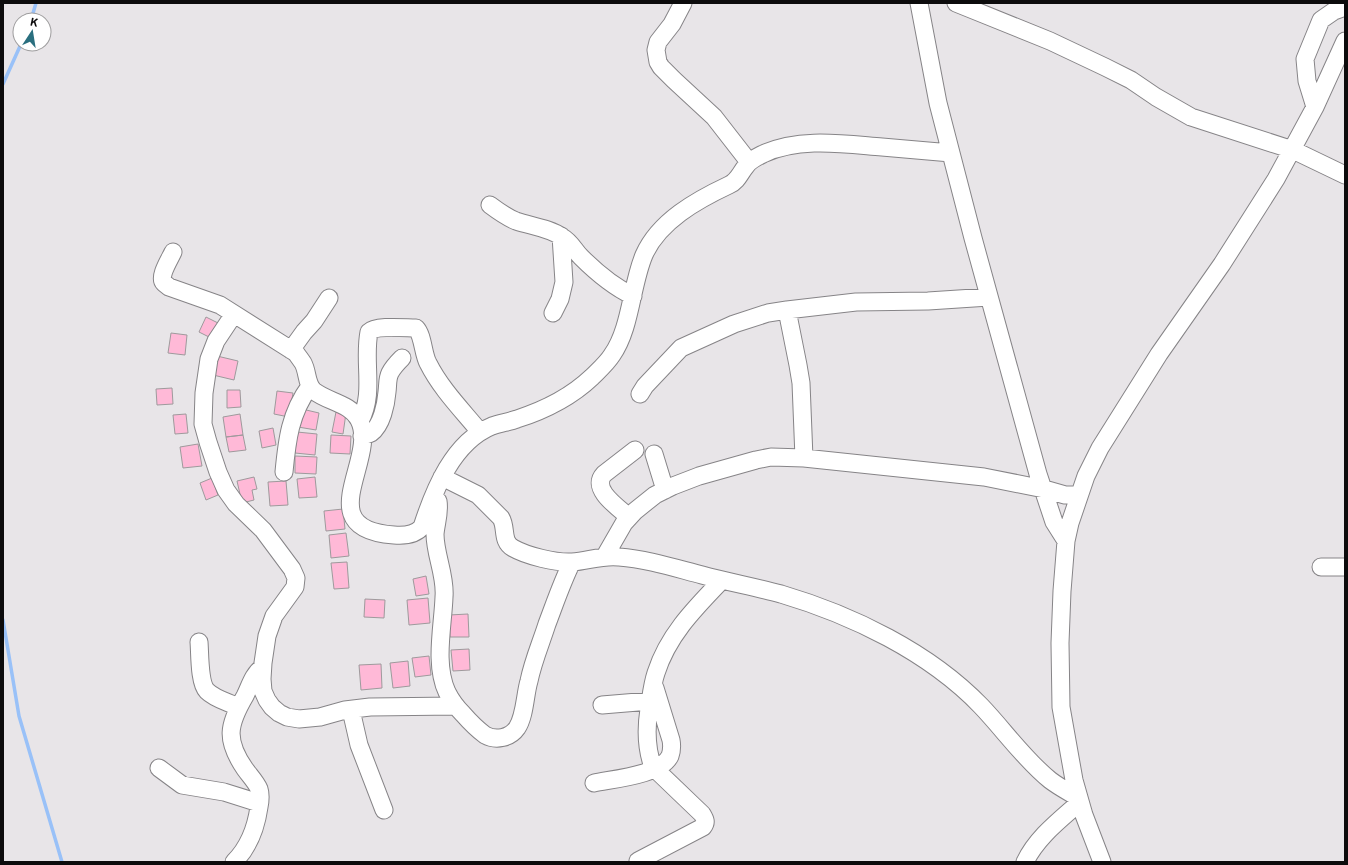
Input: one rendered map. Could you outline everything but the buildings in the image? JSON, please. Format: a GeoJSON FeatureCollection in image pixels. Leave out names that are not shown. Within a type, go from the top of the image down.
{"type":"FeatureCollection","features":[{"type":"Feature","properties":{"kind":"street"},"geometry":{"type":"LineString","coordinates":[[684,3],[672,24],[658,42],[656,50],[658,62],[674,80],[714,117],[749,162]]}},
{"type":"Feature","properties":{"kind":"street"},"geometry":{"type":"LineString","coordinates":[[919,3],[938,103],[989,297],[1038,474],[1054,522],[1066,541]]}},
{"type":"Feature","properties":{"kind":"street"},"geometry":{"type":"LineString","coordinates":[[956,3],[1050,41],[1105,67],[1131,80],[1156,97],[1191,117],[1293,150],[1345,175]]}},
{"type":"Feature","properties":{"kind":"street"},"geometry":{"type":"LineString","coordinates":[[1315,107],[1307,81],[1305,60],[1321,20],[1334,11],[1345,7]]}},
{"type":"Feature","properties":{"kind":"street"},"geometry":{"type":"LineString","coordinates":[[1102,862],[1095,848],[1074,780],[1062,707],[1060,643],[1062,591],[1066,541],[1070,523],[1086,476],[1100,448],[1159,354],[1222,264],[1276,180],[1315,107],[1345,42]]}},
{"type":"Feature","properties":{"kind":"street"},"geometry":{"type":"LineString","coordinates":[[480,432],[436,378],[425,356],[420,334],[416,328],[397,327],[370,330],[366,409],[361,428],[360,455],[354,475],[350,498],[350,508],[353,516],[364,528],[376,532],[401,536],[411,535],[419,531],[450,462],[480,432],[492,426],[532,414],[563,399],[580,388],[604,366],[616,348],[633,296],[644,255],[657,234],[680,214],[705,196],[733,183],[749,162],[765,153],[777,149],[813,143],[833,143],[951,153]]}},
{"type":"Feature","properties":{"kind":"street"},"geometry":{"type":"LineString","coordinates":[[490,204],[500,213],[514,221],[561,236],[568,241],[580,256],[596,271],[620,289],[633,296]]}},
{"type":"Feature","properties":{"kind":"street"},"geometry":{"type":"LineString","coordinates":[[553,313],[560,299],[564,282],[561,236]]}},
{"type":"Feature","properties":{"kind":"street"},"geometry":{"type":"LineString","coordinates":[[174,252],[164,272],[162,279],[164,283],[209,300],[296,353],[304,364],[310,386],[313,390],[322,396],[343,405],[355,414],[361,428],[370,434],[377,425],[385,406],[387,382],[390,373],[394,365],[402,358]]}},
{"type":"Feature","properties":{"kind":"street"},"geometry":{"type":"LineString","coordinates":[[640,394],[645,386],[681,348],[734,324],[768,313],[856,302],[928,301],[989,297]]}},
{"type":"Feature","properties":{"kind":"street"},"geometry":{"type":"LineString","coordinates":[[291,350],[314,321],[329,298]]}},
{"type":"Feature","properties":{"kind":"street"},"geometry":{"type":"LineString","coordinates":[[787,310],[801,383],[804,458]]}},
{"type":"Feature","properties":{"kind":"street"},"geometry":{"type":"LineString","coordinates":[[234,314],[216,341],[209,359],[204,393],[204,424],[208,442],[218,472],[230,496],[263,530],[292,569],[296,578],[295,587],[279,607],[271,622],[267,636],[262,668],[263,691],[265,696],[272,707],[287,717],[299,719],[370,707],[456,706]]}},
{"type":"Feature","properties":{"kind":"street"},"geometry":{"type":"LineString","coordinates":[[284,472],[290,429],[299,402],[310,386]]}},
{"type":"Feature","properties":{"kind":"street"},"geometry":{"type":"LineString","coordinates":[[630,517],[604,494],[599,483],[600,478],[604,474],[635,450]]}},
{"type":"Feature","properties":{"kind":"street"},"geometry":{"type":"LineString","coordinates":[[654,454],[665,490]]}},
{"type":"Feature","properties":{"kind":"street"},"geometry":{"type":"LineString","coordinates":[[605,556],[624,523],[642,505],[655,495],[699,476],[771,457],[804,458],[984,477],[1044,489],[1065,495],[1079,495]]}},
{"type":"Feature","properties":{"kind":"street"},"geometry":{"type":"LineString","coordinates":[[442,477],[478,495],[501,518],[506,541],[513,548],[538,557],[572,562],[605,556],[656,563],[780,594],[835,613],[863,626],[926,660],[947,675],[981,706],[1034,765],[1050,780],[1080,800]]}},
{"type":"Feature","properties":{"kind":"street"},"geometry":{"type":"LineString","coordinates":[[435,494],[439,508],[435,534],[436,547],[444,589],[441,632],[442,671],[448,692],[456,706],[472,724],[489,737],[497,739],[503,738],[516,729],[520,719],[528,681],[536,657],[562,581],[572,562]]}},
{"type":"Feature","properties":{"kind":"street"},"geometry":{"type":"LineString","coordinates":[[1322,567],[1345,567]]}},
{"type":"Feature","properties":{"kind":"street"},"geometry":{"type":"LineString","coordinates":[[638,861],[703,827],[706,823],[706,819],[702,814],[655,769],[650,760],[647,721],[653,684],[662,657],[678,628],[689,614],[722,580]]}},
{"type":"Feature","properties":{"kind":"street"},"geometry":{"type":"LineString","coordinates":[[199,642],[204,687],[215,697],[238,707]]}},
{"type":"Feature","properties":{"kind":"street"},"geometry":{"type":"LineString","coordinates":[[234,862],[241,855],[251,838],[256,823],[260,791],[235,750],[232,740],[232,721],[255,675],[262,668]]}},
{"type":"Feature","properties":{"kind":"street"},"geometry":{"type":"LineString","coordinates":[[594,783],[642,774],[655,769],[670,757],[672,746],[653,684]]}},
{"type":"Feature","properties":{"kind":"street"},"geometry":{"type":"LineString","coordinates":[[602,705],[650,701]]}},
{"type":"Feature","properties":{"kind":"street"},"geometry":{"type":"LineString","coordinates":[[351,710],[359,745],[384,810]]}},
{"type":"Feature","properties":{"kind":"street"},"geometry":{"type":"LineString","coordinates":[[159,768],[182,786],[224,792],[259,803]]}},
{"type":"Feature","properties":{"kind":"street"},"geometry":{"type":"LineString","coordinates":[[1025,862],[1032,850],[1048,830],[1080,800]]}},
{"type":"Feature","properties":{"kind":"waterway"},"geometry":{"type":"LineString","coordinates":[[33,12],[36,3]]}},
{"type":"Feature","properties":{"kind":"waterway"},"geometry":{"type":"LineString","coordinates":[[3,84],[17,52]]}},
{"type":"Feature","properties":{"kind":"waterway"},"geometry":{"type":"LineString","coordinates":[[3,620],[19,716],[62,862]]}}]}
